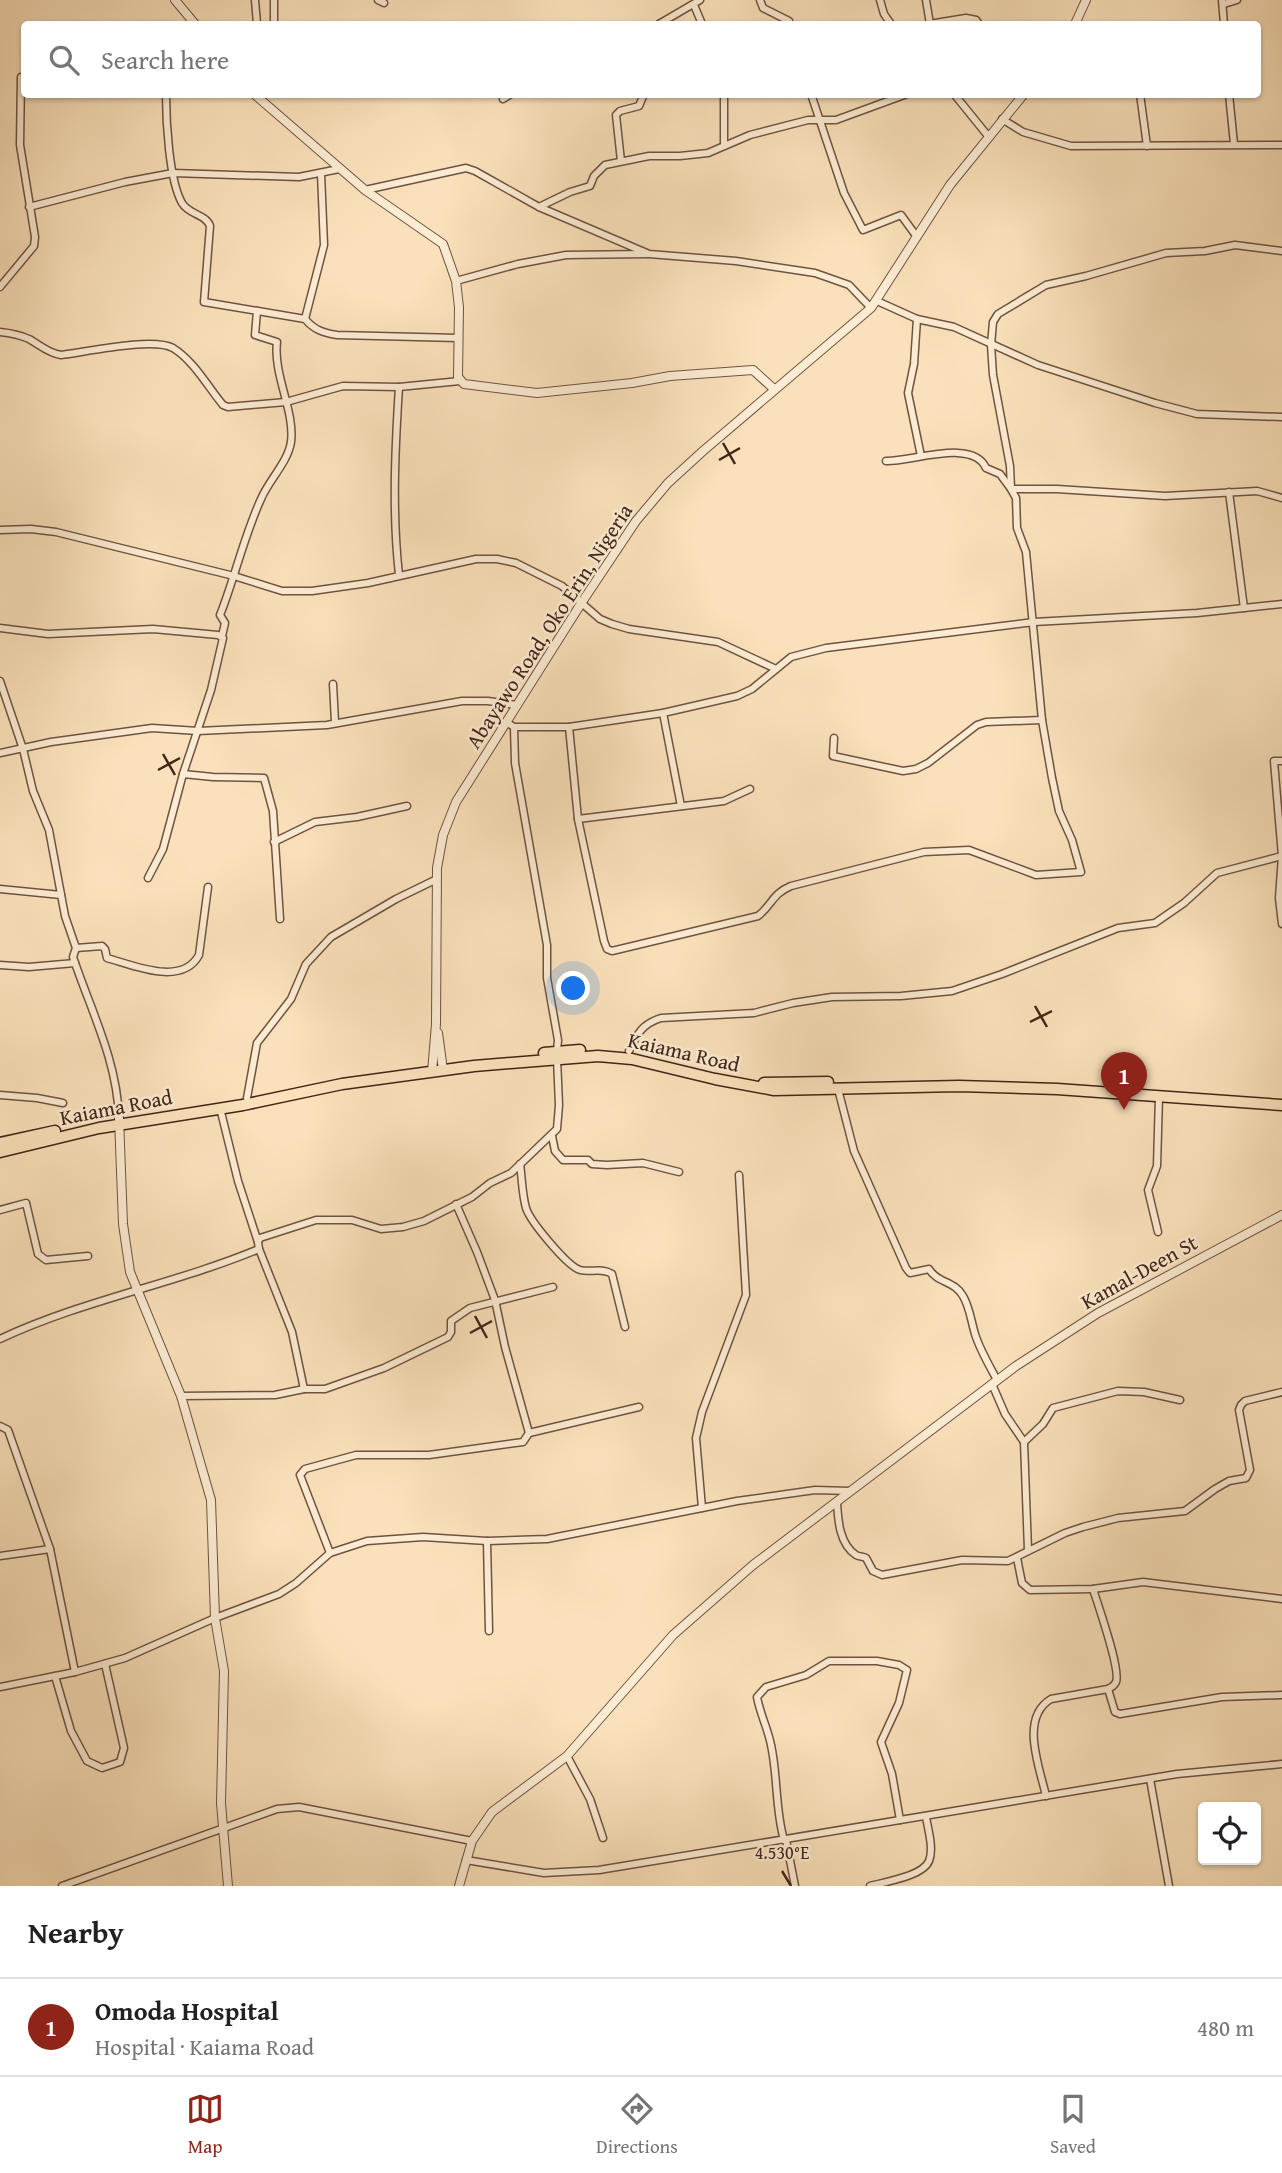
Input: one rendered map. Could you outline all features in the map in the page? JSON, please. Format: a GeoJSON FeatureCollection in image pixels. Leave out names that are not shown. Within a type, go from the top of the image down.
{"type":"FeatureCollection","features":[{"type":"Feature","properties":{"kind":"highway","name":"Kaiama Road"},"geometry":{"type":"LineString","coordinates":[[0,1143],[311,1084],[604,1049],[629,1051],[765,1083],[900,1079],[1024,1081],[1282,1099]]}},
{"type":"Feature","properties":{"kind":"highway","name":"Kaiama Road"},"geometry":{"type":"LineString","coordinates":[[557,1055],[615,1056],[761,1089],[959,1086],[1282,1105]]}},
{"type":"Feature","properties":{"kind":"highway","name":"Kaiama Road"},"geometry":{"type":"LineString","coordinates":[[0,1152],[120,1121],[220,1108],[438,1068]]}},
{"type":"Feature","properties":{"kind":"street"},"geometry":{"type":"LineString","coordinates":[[175,0],[189,21]]}},
{"type":"Feature","properties":{"kind":"street"},"geometry":{"type":"LineString","coordinates":[[255,0],[257,21]]}},
{"type":"Feature","properties":{"kind":"street"},"geometry":{"type":"LineString","coordinates":[[274,0],[274,21]]}},
{"type":"Feature","properties":{"kind":"street"},"geometry":{"type":"LineString","coordinates":[[760,0],[763,8],[789,21]]}},
{"type":"Feature","properties":{"kind":"street"},"geometry":{"type":"LineString","coordinates":[[880,0],[889,21]]}},
{"type":"Feature","properties":{"kind":"street"},"geometry":{"type":"LineString","coordinates":[[926,0],[930,21]]}},
{"type":"Feature","properties":{"kind":"street"},"geometry":{"type":"LineString","coordinates":[[1076,21],[1086,0]]}},
{"type":"Feature","properties":{"kind":"street"},"geometry":{"type":"LineString","coordinates":[[1224,21],[1223,2],[1237,0]]}},
{"type":"Feature","properties":{"kind":"street"},"geometry":{"type":"LineString","coordinates":[[664,21],[697,2],[701,21]]}},
{"type":"Feature","properties":{"kind":"street"},"geometry":{"type":"LineString","coordinates":[[948,21],[966,18],[977,21]]}},
{"type":"Feature","properties":{"kind":"street"},"geometry":{"type":"LineString","coordinates":[[0,287],[34,246],[35,237],[20,145],[21,77]]}},
{"type":"Feature","properties":{"kind":"street"},"geometry":{"type":"LineString","coordinates":[[166,98],[177,192],[185,207],[208,220],[211,226],[204,302],[305,319],[324,333],[337,335],[458,338]]}},
{"type":"Feature","properties":{"kind":"street"},"geometry":{"type":"LineString","coordinates":[[259,98],[365,190],[443,244],[456,281],[460,381]]}},
{"type":"Feature","properties":{"kind":"street"},"geometry":{"type":"LineString","coordinates":[[621,161],[616,114],[639,106],[642,98]]}},
{"type":"Feature","properties":{"kind":"street"},"geometry":{"type":"LineString","coordinates":[[724,98],[724,146]]}},
{"type":"Feature","properties":{"kind":"street"},"geometry":{"type":"LineString","coordinates":[[812,98],[844,193],[863,230],[901,215],[917,237]]}},
{"type":"Feature","properties":{"kind":"street"},"geometry":{"type":"LineString","coordinates":[[539,207],[590,186],[594,176],[605,165],[649,156],[708,153],[750,135],[799,122],[836,120],[896,98]]}},
{"type":"Feature","properties":{"kind":"street"},"geometry":{"type":"LineString","coordinates":[[957,98],[988,136]]}},
{"type":"Feature","properties":{"kind":"street","name":"Abayawo Road, Oko Erin, Nigeria"},"geometry":{"type":"LineString","coordinates":[[438,1068],[437,879],[443,835],[456,802],[636,521],[668,483],[874,304],[950,184],[1002,119],[1015,98]]}},
{"type":"Feature","properties":{"kind":"street"},"geometry":{"type":"LineString","coordinates":[[1141,98],[1147,146]]}},
{"type":"Feature","properties":{"kind":"street"},"geometry":{"type":"LineString","coordinates":[[1228,98],[1234,144]]}},
{"type":"Feature","properties":{"kind":"street"},"geometry":{"type":"LineString","coordinates":[[1002,119],[1023,132],[1071,146],[1282,145]]}},
{"type":"Feature","properties":{"kind":"street"},"geometry":{"type":"LineString","coordinates":[[365,190],[466,168],[539,207],[649,254]]}},
{"type":"Feature","properties":{"kind":"street"},"geometry":{"type":"LineString","coordinates":[[29,207],[125,182],[173,173],[299,177],[339,169]]}},
{"type":"Feature","properties":{"kind":"street"},"geometry":{"type":"LineString","coordinates":[[305,319],[324,245],[321,174]]}},
{"type":"Feature","properties":{"kind":"street"},"geometry":{"type":"LineString","coordinates":[[1011,489],[1010,466],[993,375],[991,345],[993,322],[998,314],[1046,285],[1166,253],[1205,251],[1235,245],[1282,251]]}},
{"type":"Feature","properties":{"kind":"street"},"geometry":{"type":"LineString","coordinates":[[456,281],[518,264],[566,255],[649,254],[736,261],[815,273],[849,285],[874,304],[917,319],[954,327],[1038,365],[1197,414],[1282,417]]}},
{"type":"Feature","properties":{"kind":"street"},"geometry":{"type":"LineString","coordinates":[[148,878],[163,849],[224,642],[222,636],[225,623],[220,615],[261,498],[289,451],[291,438],[286,402],[277,369],[276,342],[255,335],[257,311]]}},
{"type":"Feature","properties":{"kind":"street"},"geometry":{"type":"LineString","coordinates":[[917,319],[914,364],[908,393],[920,456]]}},
{"type":"Feature","properties":{"kind":"street"},"geometry":{"type":"LineString","coordinates":[[0,332],[29,339],[48,352],[61,355],[150,343],[171,346],[185,357],[219,400],[228,407],[286,402],[343,386],[399,387],[460,381],[464,384],[537,393],[632,383],[670,376],[753,370],[774,389]]}},
{"type":"Feature","properties":{"kind":"street"},"geometry":{"type":"LineString","coordinates":[[399,387],[394,463],[395,537],[399,575]]}},
{"type":"Feature","properties":{"kind":"street"},"geometry":{"type":"LineString","coordinates":[[569,727],[578,819],[604,941],[607,949],[612,951],[758,916],[777,892],[791,886],[924,852],[969,850],[1036,875],[1081,872],[1073,841],[1059,811],[1042,720],[1026,552],[1017,528],[1016,498],[1000,474],[986,468],[978,456],[963,453],[886,461]]}},
{"type":"Feature","properties":{"kind":"street"},"geometry":{"type":"LineString","coordinates":[[1011,489],[1165,496],[1257,491],[1282,498]]}},
{"type":"Feature","properties":{"kind":"street"},"geometry":{"type":"LineString","coordinates":[[1228,492],[1244,608]]}},
{"type":"Feature","properties":{"kind":"street"},"geometry":{"type":"LineString","coordinates":[[0,530],[31,528],[56,532],[234,576],[282,592],[312,591],[368,583],[476,559],[497,559],[516,563],[562,586],[600,619],[612,624],[718,642],[776,669]]}},
{"type":"Feature","properties":{"kind":"street"},"geometry":{"type":"LineString","coordinates":[[506,722],[514,727],[569,727],[663,713],[737,696],[752,689],[791,657],[815,650],[1034,622],[1197,613],[1282,604]]}},
{"type":"Feature","properties":{"kind":"street"},"geometry":{"type":"LineString","coordinates":[[0,628],[48,634],[153,629],[222,636]]}},
{"type":"Feature","properties":{"kind":"street"},"geometry":{"type":"LineString","coordinates":[[0,681],[23,750],[33,791],[49,830],[61,895],[75,948],[73,957],[108,1052],[118,1096],[123,1224],[130,1272],[181,1396],[211,1500],[215,1618],[224,1671],[222,1831],[228,1886]]}},
{"type":"Feature","properties":{"kind":"street"},"geometry":{"type":"LineString","coordinates":[[333,684],[335,722]]}},
{"type":"Feature","properties":{"kind":"street"},"geometry":{"type":"LineString","coordinates":[[0,753],[23,750],[51,741],[152,728],[198,731],[327,725],[462,701],[516,705]]}},
{"type":"Feature","properties":{"kind":"street"},"geometry":{"type":"LineString","coordinates":[[663,713],[681,806]]}},
{"type":"Feature","properties":{"kind":"street"},"geometry":{"type":"LineString","coordinates":[[834,738],[833,756],[903,771],[928,763],[977,725],[986,722],[1042,720]]}},
{"type":"Feature","properties":{"kind":"street"},"geometry":{"type":"LineString","coordinates":[[0,1339],[23,1328],[136,1289],[218,1266],[259,1245],[268,1235],[316,1220],[352,1220],[381,1229],[424,1221],[512,1173],[529,1154],[552,1136],[559,1121],[558,1040],[547,978],[547,946],[533,856],[515,764],[514,727]]}},
{"type":"Feature","properties":{"kind":"street"},"geometry":{"type":"LineString","coordinates":[[1282,761],[1274,761],[1282,856],[1279,898],[1282,924]]}},
{"type":"Feature","properties":{"kind":"street"},"geometry":{"type":"LineString","coordinates":[[183,774],[264,778],[273,811],[280,919]]}},
{"type":"Feature","properties":{"kind":"street"},"geometry":{"type":"LineString","coordinates":[[578,819],[724,801],[750,789]]}},
{"type":"Feature","properties":{"kind":"street"},"geometry":{"type":"LineString","coordinates":[[274,842],[315,822],[357,817],[407,806]]}},
{"type":"Feature","properties":{"kind":"street"},"geometry":{"type":"LineString","coordinates":[[629,1051],[640,1029],[650,1021],[661,1018],[754,1013],[832,997],[901,996],[952,991],[1003,974],[1118,928],[1155,923],[1184,903],[1217,873],[1282,856]]}},
{"type":"Feature","properties":{"kind":"street"},"geometry":{"type":"LineString","coordinates":[[247,1098],[257,1043],[291,999],[306,964],[331,937],[396,899],[437,879]]}},
{"type":"Feature","properties":{"kind":"street"},"geometry":{"type":"LineString","coordinates":[[75,948],[102,946],[106,949],[107,958],[153,970],[173,971],[184,968],[197,960],[199,955],[208,887]]}},
{"type":"Feature","properties":{"kind":"street"},"geometry":{"type":"LineString","coordinates":[[0,889],[61,895]]}},
{"type":"Feature","properties":{"kind":"street"},"geometry":{"type":"LineString","coordinates":[[0,965],[29,967],[75,963]]}},
{"type":"Feature","properties":{"kind":"street"},"geometry":{"type":"LineString","coordinates":[[838,1089],[854,1151],[901,1258],[910,1273],[929,1269],[934,1277],[955,1286],[963,1295],[1005,1414],[1024,1442],[1028,1550]]}},
{"type":"Feature","properties":{"kind":"street"},"geometry":{"type":"LineString","coordinates":[[0,1095],[63,1103]]}},
{"type":"Feature","properties":{"kind":"street"},"geometry":{"type":"LineString","coordinates":[[1158,1232],[1148,1190],[1157,1167],[1159,1096]]}},
{"type":"Feature","properties":{"kind":"street"},"geometry":{"type":"LineString","coordinates":[[220,1108],[238,1181],[292,1332],[304,1389]]}},
{"type":"Feature","properties":{"kind":"street"},"geometry":{"type":"LineString","coordinates":[[552,1136],[555,1151],[563,1160],[588,1160],[592,1164],[607,1166],[643,1163],[678,1172]]}},
{"type":"Feature","properties":{"kind":"street"},"geometry":{"type":"LineString","coordinates":[[520,1164],[525,1205],[530,1216],[565,1260],[579,1270],[607,1270],[612,1273],[625,1327]]}},
{"type":"Feature","properties":{"kind":"street"},"geometry":{"type":"LineString","coordinates":[[702,1508],[696,1438],[702,1412],[746,1295],[739,1175]]}},
{"type":"Feature","properties":{"kind":"street"},"geometry":{"type":"LineString","coordinates":[[0,1210],[26,1203],[41,1258],[46,1261],[88,1255]]}},
{"type":"Feature","properties":{"kind":"street"},"geometry":{"type":"LineString","coordinates":[[456,1205],[495,1300],[529,1433]]}},
{"type":"Feature","properties":{"kind":"street","name":"Kamal-Deen St"},"geometry":{"type":"LineString","coordinates":[[459,1886],[472,1841],[492,1812],[567,1756],[673,1635],[753,1565],[1016,1366],[1098,1313],[1282,1215]]}},
{"type":"Feature","properties":{"kind":"street"},"geometry":{"type":"LineString","coordinates":[[181,1396],[275,1395],[304,1389],[325,1389],[384,1368],[448,1337],[451,1332],[450,1324],[470,1308],[553,1287]]}},
{"type":"Feature","properties":{"kind":"street"},"geometry":{"type":"LineString","coordinates":[[1024,1442],[1043,1424],[1053,1408],[1091,1397],[1118,1391],[1144,1392],[1180,1400]]}},
{"type":"Feature","properties":{"kind":"street"},"geometry":{"type":"LineString","coordinates":[[837,1503],[838,1529],[845,1541],[856,1555],[866,1558],[873,1571],[882,1575],[962,1560],[1009,1561],[1065,1533],[1118,1518],[1185,1511],[1215,1489],[1230,1481],[1246,1478],[1250,1470],[1239,1410],[1241,1405],[1245,1401],[1282,1392]]}},
{"type":"Feature","properties":{"kind":"street"},"geometry":{"type":"LineString","coordinates":[[330,1553],[300,1475],[305,1469],[356,1455],[429,1455],[523,1442],[529,1433],[639,1408]]}},
{"type":"Feature","properties":{"kind":"street"},"geometry":{"type":"LineString","coordinates":[[0,1426],[8,1430],[25,1475],[36,1516],[50,1549],[75,1672]]}},
{"type":"Feature","properties":{"kind":"street"},"geometry":{"type":"LineString","coordinates":[[0,1687],[75,1672],[125,1658],[215,1618],[279,1594],[330,1553],[367,1541],[423,1537],[487,1541],[547,1539],[702,1508],[815,1490],[850,1492]]}},
{"type":"Feature","properties":{"kind":"street"},"geometry":{"type":"LineString","coordinates":[[487,1541],[489,1631]]}},
{"type":"Feature","properties":{"kind":"street"},"geometry":{"type":"LineString","coordinates":[[0,1556],[50,1549]]}},
{"type":"Feature","properties":{"kind":"street"},"geometry":{"type":"LineString","coordinates":[[1017,1558],[1022,1583],[1030,1590],[1093,1589],[1143,1581],[1282,1599]]}},
{"type":"Feature","properties":{"kind":"street"},"geometry":{"type":"LineString","coordinates":[[1046,1796],[1033,1730],[1044,1704],[1051,1699],[1108,1689],[1118,1679],[1109,1638],[1093,1589]]}},
{"type":"Feature","properties":{"kind":"street"},"geometry":{"type":"LineString","coordinates":[[795,1886],[778,1818],[771,1742],[762,1723],[757,1697],[766,1687],[806,1675],[829,1661],[877,1661],[899,1665],[907,1670],[899,1703],[881,1742],[891,1774],[900,1820]]}},
{"type":"Feature","properties":{"kind":"street"},"geometry":{"type":"LineString","coordinates":[[55,1676],[71,1731],[87,1761],[102,1768],[120,1762],[124,1748],[105,1664]]}},
{"type":"Feature","properties":{"kind":"street"},"geometry":{"type":"LineString","coordinates":[[1108,1689],[1115,1712],[1120,1714],[1222,1697],[1282,1695]]}},
{"type":"Feature","properties":{"kind":"street"},"geometry":{"type":"LineString","coordinates":[[567,1756],[590,1799],[603,1838]]}},
{"type":"Feature","properties":{"kind":"street"},"geometry":{"type":"LineString","coordinates":[[466,1860],[544,1873],[599,1870],[1150,1779],[1282,1764]]}},
{"type":"Feature","properties":{"kind":"street"},"geometry":{"type":"LineString","coordinates":[[1150,1779],[1169,1886]]}},
{"type":"Feature","properties":{"kind":"street"},"geometry":{"type":"LineString","coordinates":[[62,1886],[277,1810],[299,1807],[472,1841]]}},
{"type":"Feature","properties":{"kind":"street"},"geometry":{"type":"LineString","coordinates":[[870,1886],[920,1871],[929,1862],[926,1817]]}},
{"type":"Feature","properties":{"kind":"place","name":"Omoda Hospital"},"geometry":{"type":"Point","coordinates":[1124,1110]}}]}
